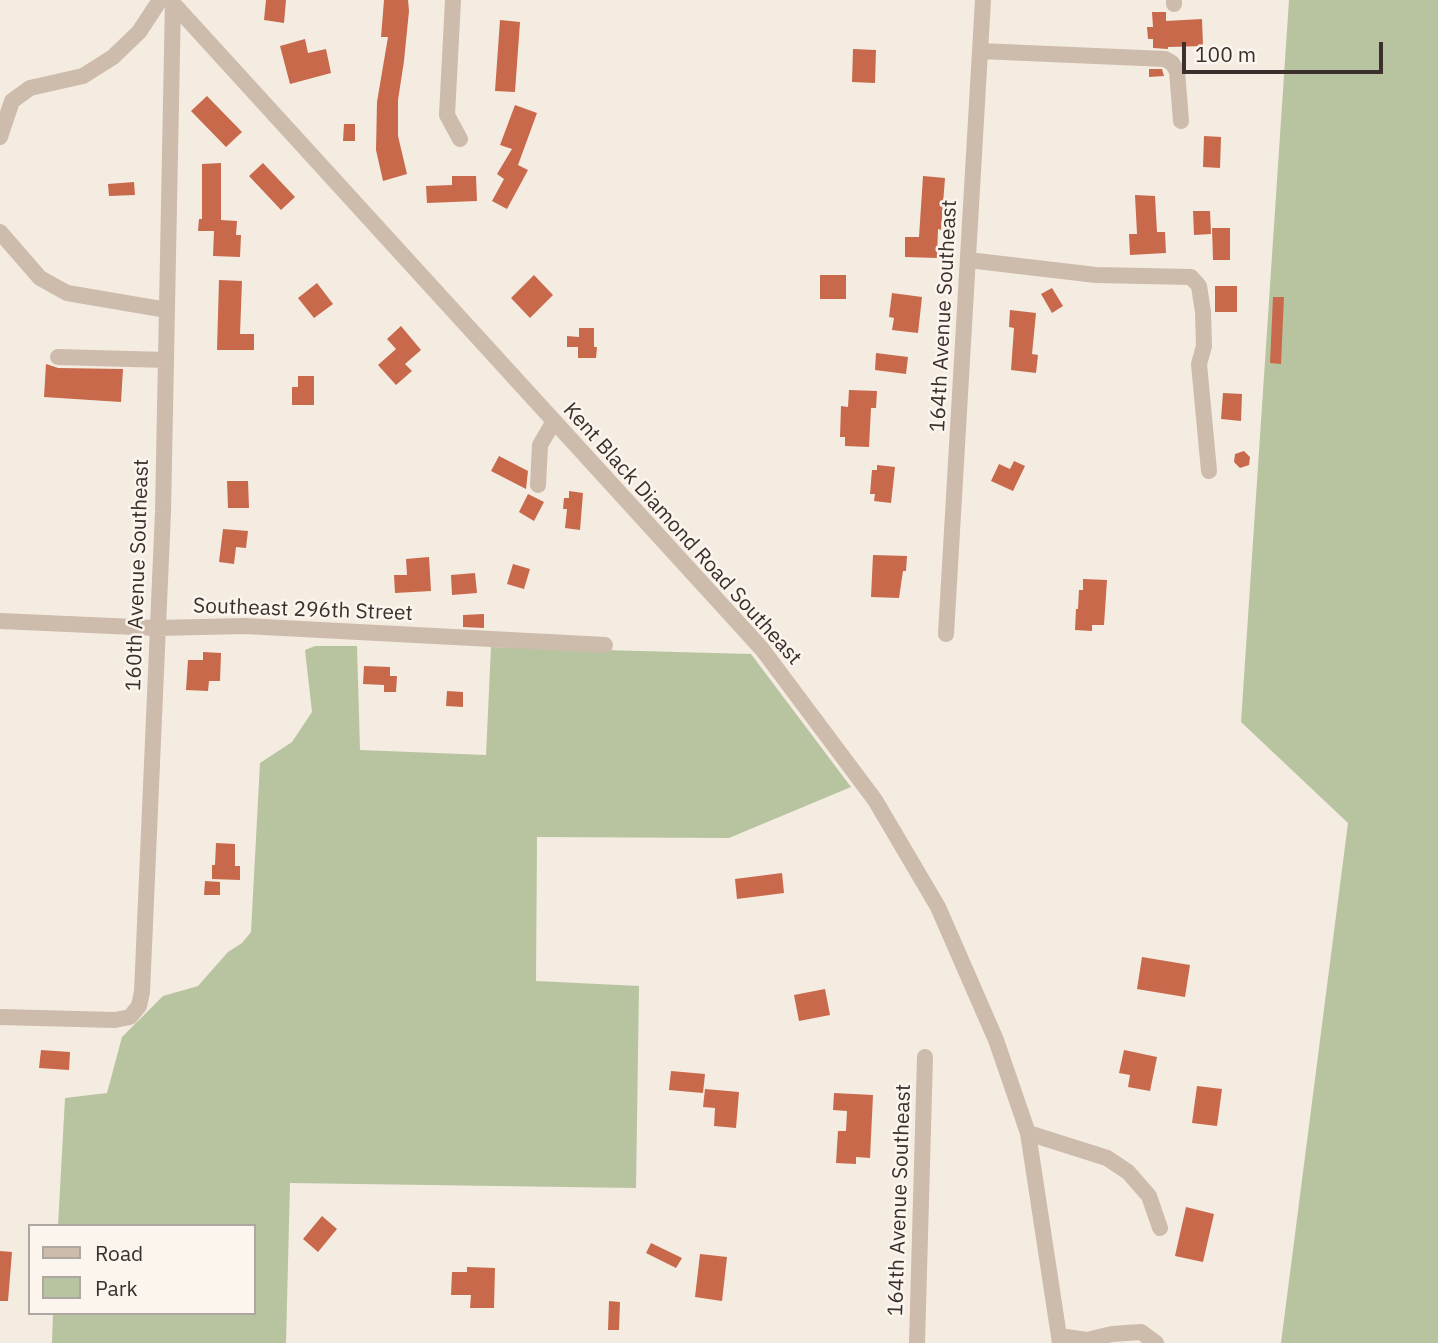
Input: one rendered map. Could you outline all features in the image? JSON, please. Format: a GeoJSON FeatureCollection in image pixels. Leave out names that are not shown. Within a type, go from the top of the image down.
{"type":"FeatureCollection","features":[{"type":"Feature","properties":{"kind":"street"},"geometry":{"type":"LineString","coordinates":[[453,0],[447,115],[460,139]]}},
{"type":"Feature","properties":{"kind":"street","name":"164th Avenue Southeast"},"geometry":{"type":"LineString","coordinates":[[946,634],[983,0]]}},
{"type":"Feature","properties":{"kind":"street"},"geometry":{"type":"LineString","coordinates":[[0,137],[12,101],[30,88],[82,76],[113,57],[169,1]]}},
{"type":"Feature","properties":{"kind":"street","name":"160th Avenue Southeast"},"geometry":{"type":"LineString","coordinates":[[0,1017],[114,1020],[130,1017],[139,1006],[142,992],[163,512],[169,1]]}},
{"type":"Feature","properties":{"kind":"street","name":"Kent Black Diamond Road Southeast"},"geometry":{"type":"LineString","coordinates":[[169,1],[762,649],[875,800],[938,907],[996,1040],[1028,1133],[1059,1339]]}},
{"type":"Feature","properties":{"kind":"street"},"geometry":{"type":"LineString","coordinates":[[980,51],[1165,59],[1175,66],[1177,71],[1181,121]]}},
{"type":"Feature","properties":{"kind":"street"},"geometry":{"type":"LineString","coordinates":[[0,232],[40,278],[67,293],[167,310]]}},
{"type":"Feature","properties":{"kind":"street"},"geometry":{"type":"LineString","coordinates":[[968,260],[1097,275],[1191,277],[1199,286],[1203,312],[1204,346],[1199,364],[1209,471]]}},
{"type":"Feature","properties":{"kind":"street"},"geometry":{"type":"LineString","coordinates":[[58,357],[166,360]]}},
{"type":"Feature","properties":{"kind":"street"},"geometry":{"type":"LineString","coordinates":[[538,485],[540,445],[554,421]]}},
{"type":"Feature","properties":{"kind":"street","name":"Southeast 296th Street"},"geometry":{"type":"LineString","coordinates":[[0,621],[157,628],[245,625],[606,645]]}},
{"type":"Feature","properties":{"kind":"street","name":"164th Avenue Southeast"},"geometry":{"type":"LineString","coordinates":[[917,1343],[925,1057]]}},
{"type":"Feature","properties":{"kind":"street"},"geometry":{"type":"LineString","coordinates":[[1028,1133],[1107,1158],[1128,1172],[1149,1196],[1160,1228]]}},
{"type":"Feature","properties":{"kind":"street"},"geometry":{"type":"LineString","coordinates":[[1059,1339],[1087,1340],[1112,1334],[1141,1332],[1156,1343]]}},
{"type":"Feature","properties":{"kind":"green space"},"geometry":{"type":"Polygon","coordinates":[[[1289,0],[1438,0],[1438,1343],[1281,1343],[1348,823],[1241,722],[1289,0]]]}},
{"type":"Feature","properties":{"kind":"green space"},"geometry":{"type":"Polygon","coordinates":[[[315,646],[357,646],[360,750],[486,755],[491,647],[751,654],[851,787],[729,838],[537,837],[536,981],[639,986],[636,1188],[290,1183],[286,1343],[52,1343],[53,1315],[256,1315],[256,1224],[58,1224],[65,1098],[107,1093],[122,1037],[163,996],[198,986],[228,952],[242,943],[251,932],[260,763],[292,742],[312,712],[305,650],[315,646]]]}},
{"type":"Feature","properties":{"kind":"building"},"geometry":{"type":"Polygon","coordinates":[[[266,0],[286,0],[284,23],[264,20],[266,0]]]}},
{"type":"Feature","properties":{"kind":"building"},"geometry":{"type":"Polygon","coordinates":[[[384,0],[408,0],[409,11],[398,100],[398,136],[407,174],[383,181],[376,150],[377,102],[388,37],[381,37],[384,0]]]}},
{"type":"Feature","properties":{"kind":"building"},"geometry":{"type":"Polygon","coordinates":[[[1152,12],[1166,12],[1166,21],[1202,19],[1203,46],[1153,48],[1153,39],[1148,39],[1147,27],[1153,27],[1152,12]]]}},
{"type":"Feature","properties":{"kind":"building"},"geometry":{"type":"Polygon","coordinates":[[[500,20],[520,22],[515,92],[495,91],[500,20]]]}},
{"type":"Feature","properties":{"kind":"building"},"geometry":{"type":"Polygon","coordinates":[[[305,39],[308,53],[326,49],[331,73],[290,84],[280,46],[305,39]]]}},
{"type":"Feature","properties":{"kind":"building"},"geometry":{"type":"Polygon","coordinates":[[[853,49],[876,50],[875,83],[852,82],[853,49]]]}},
{"type":"Feature","properties":{"kind":"building"},"geometry":{"type":"Polygon","coordinates":[[[1149,69],[1162,69],[1164,76],[1149,77],[1149,69]]]}},
{"type":"Feature","properties":{"kind":"building"},"geometry":{"type":"Polygon","coordinates":[[[207,96],[242,132],[226,147],[191,111],[207,96]]]}},
{"type":"Feature","properties":{"kind":"building"},"geometry":{"type":"Polygon","coordinates":[[[515,105],[537,113],[518,165],[528,170],[507,209],[492,201],[504,179],[497,174],[512,149],[500,145],[515,105]]]}},
{"type":"Feature","properties":{"kind":"building"},"geometry":{"type":"Polygon","coordinates":[[[344,124],[355,124],[355,141],[343,141],[344,124]]]}},
{"type":"Feature","properties":{"kind":"building"},"geometry":{"type":"Polygon","coordinates":[[[1204,136],[1221,137],[1220,168],[1203,167],[1204,136]]]}},
{"type":"Feature","properties":{"kind":"building"},"geometry":{"type":"Polygon","coordinates":[[[221,163],[221,220],[237,221],[236,235],[241,235],[240,257],[213,256],[214,231],[198,231],[199,219],[202,219],[202,164],[221,163]]]}},
{"type":"Feature","properties":{"kind":"building"},"geometry":{"type":"Polygon","coordinates":[[[263,163],[295,197],[281,210],[249,176],[263,163]]]}},
{"type":"Feature","properties":{"kind":"building"},"geometry":{"type":"Polygon","coordinates":[[[452,176],[476,176],[477,201],[427,203],[426,186],[452,185],[452,176]]]}},
{"type":"Feature","properties":{"kind":"building"},"geometry":{"type":"Polygon","coordinates":[[[923,176],[945,178],[937,258],[905,257],[905,237],[919,237],[923,176]]]}},
{"type":"Feature","properties":{"kind":"building"},"geometry":{"type":"Polygon","coordinates":[[[134,182],[135,195],[109,196],[108,184],[134,182]]]}},
{"type":"Feature","properties":{"kind":"building"},"geometry":{"type":"Polygon","coordinates":[[[1135,195],[1155,196],[1157,232],[1165,232],[1166,253],[1130,255],[1129,234],[1137,234],[1135,195]]]}},
{"type":"Feature","properties":{"kind":"building"},"geometry":{"type":"Polygon","coordinates":[[[1193,211],[1210,211],[1211,234],[1194,235],[1193,211]]]}},
{"type":"Feature","properties":{"kind":"building"},"geometry":{"type":"Polygon","coordinates":[[[1212,228],[1230,228],[1230,260],[1213,260],[1212,228]]]}},
{"type":"Feature","properties":{"kind":"building"},"geometry":{"type":"Polygon","coordinates":[[[534,275],[553,295],[530,318],[511,298],[534,275]]]}},
{"type":"Feature","properties":{"kind":"building"},"geometry":{"type":"Polygon","coordinates":[[[820,275],[846,275],[846,299],[820,299],[820,275]]]}},
{"type":"Feature","properties":{"kind":"building"},"geometry":{"type":"Polygon","coordinates":[[[219,280],[242,281],[240,334],[254,334],[254,350],[217,350],[219,280]]]}},
{"type":"Feature","properties":{"kind":"building"},"geometry":{"type":"Polygon","coordinates":[[[317,283],[333,304],[314,318],[298,298],[317,283]]]}},
{"type":"Feature","properties":{"kind":"building"},"geometry":{"type":"Polygon","coordinates":[[[1215,286],[1237,286],[1237,312],[1215,312],[1215,286]]]}},
{"type":"Feature","properties":{"kind":"building"},"geometry":{"type":"Polygon","coordinates":[[[1052,288],[1063,306],[1052,313],[1041,294],[1052,288]]]}},
{"type":"Feature","properties":{"kind":"building"},"geometry":{"type":"Polygon","coordinates":[[[892,293],[922,297],[918,333],[892,330],[894,318],[889,317],[892,293]]]}},
{"type":"Feature","properties":{"kind":"building"},"geometry":{"type":"Polygon","coordinates":[[[1273,297],[1284,297],[1281,364],[1270,363],[1273,297]]]}},
{"type":"Feature","properties":{"kind":"building"},"geometry":{"type":"Polygon","coordinates":[[[1010,310],[1036,313],[1032,354],[1038,355],[1036,373],[1011,370],[1014,328],[1009,327],[1010,310]]]}},
{"type":"Feature","properties":{"kind":"building"},"geometry":{"type":"Polygon","coordinates":[[[401,326],[421,350],[405,364],[412,371],[396,385],[378,365],[396,349],[387,339],[401,326]]]}},
{"type":"Feature","properties":{"kind":"building"},"geometry":{"type":"Polygon","coordinates":[[[579,328],[594,328],[596,358],[578,358],[578,347],[567,347],[567,336],[579,337],[579,328]]]}},
{"type":"Feature","properties":{"kind":"building"},"geometry":{"type":"Polygon","coordinates":[[[876,353],[908,357],[906,374],[875,370],[876,353]]]}},
{"type":"Feature","properties":{"kind":"building"},"geometry":{"type":"Polygon","coordinates":[[[46,364],[58,368],[123,369],[121,402],[44,397],[46,364]]]}},
{"type":"Feature","properties":{"kind":"building"},"geometry":{"type":"Polygon","coordinates":[[[298,376],[314,376],[314,405],[292,405],[292,387],[298,387],[298,376]]]}},
{"type":"Feature","properties":{"kind":"building"},"geometry":{"type":"Polygon","coordinates":[[[849,390],[877,391],[876,408],[871,408],[869,447],[845,446],[845,437],[840,437],[841,406],[848,407],[849,390]]]}},
{"type":"Feature","properties":{"kind":"building"},"geometry":{"type":"Polygon","coordinates":[[[1223,393],[1242,394],[1241,421],[1221,419],[1223,393]]]}},
{"type":"Feature","properties":{"kind":"building"},"geometry":{"type":"Polygon","coordinates":[[[1244,451],[1250,457],[1249,465],[1240,468],[1234,462],[1235,454],[1244,451]]]}},
{"type":"Feature","properties":{"kind":"building"},"geometry":{"type":"Polygon","coordinates":[[[499,456],[528,471],[526,489],[491,471],[499,456]]]}},
{"type":"Feature","properties":{"kind":"building"},"geometry":{"type":"Polygon","coordinates":[[[1014,461],[1025,466],[1013,491],[991,481],[999,464],[1010,469],[1014,461]]]}},
{"type":"Feature","properties":{"kind":"building"},"geometry":{"type":"Polygon","coordinates":[[[877,465],[895,467],[891,503],[874,501],[875,494],[870,494],[872,470],[877,470],[877,465]]]}},
{"type":"Feature","properties":{"kind":"building"},"geometry":{"type":"Polygon","coordinates":[[[227,481],[248,481],[249,508],[228,508],[227,481]]]}},
{"type":"Feature","properties":{"kind":"building"},"geometry":{"type":"Polygon","coordinates":[[[569,491],[583,493],[580,530],[565,528],[567,509],[563,509],[564,498],[569,498],[569,491]]]}},
{"type":"Feature","properties":{"kind":"building"},"geometry":{"type":"Polygon","coordinates":[[[528,494],[544,502],[534,521],[519,512],[528,494]]]}},
{"type":"Feature","properties":{"kind":"building"},"geometry":{"type":"Polygon","coordinates":[[[223,529],[248,531],[246,548],[236,547],[234,564],[219,562],[223,529]]]}},
{"type":"Feature","properties":{"kind":"building"},"geometry":{"type":"Polygon","coordinates":[[[873,555],[907,556],[899,598],[871,597],[873,555]]]}},
{"type":"Feature","properties":{"kind":"building"},"geometry":{"type":"Polygon","coordinates":[[[429,557],[431,591],[395,593],[394,575],[407,575],[406,559],[429,557]]]}},
{"type":"Feature","properties":{"kind":"building"},"geometry":{"type":"Polygon","coordinates":[[[513,564],[530,569],[524,589],[507,584],[513,564]]]}},
{"type":"Feature","properties":{"kind":"building"},"geometry":{"type":"Polygon","coordinates":[[[475,573],[477,593],[452,595],[451,575],[475,573]]]}},
{"type":"Feature","properties":{"kind":"building"},"geometry":{"type":"Polygon","coordinates":[[[1083,579],[1107,580],[1104,625],[1092,625],[1092,631],[1075,630],[1076,609],[1079,590],[1083,590],[1083,579]]]}},
{"type":"Feature","properties":{"kind":"building"},"geometry":{"type":"Polygon","coordinates":[[[484,614],[484,628],[463,627],[463,615],[484,614]]]}},
{"type":"Feature","properties":{"kind":"building"},"geometry":{"type":"Polygon","coordinates":[[[203,652],[221,653],[220,681],[209,681],[208,691],[186,690],[188,660],[203,660],[203,652]]]}},
{"type":"Feature","properties":{"kind":"building"},"geometry":{"type":"Polygon","coordinates":[[[364,666],[390,667],[390,676],[397,676],[396,692],[384,692],[384,685],[363,684],[364,666]]]}},
{"type":"Feature","properties":{"kind":"building"},"geometry":{"type":"Polygon","coordinates":[[[447,691],[463,692],[463,707],[446,706],[447,691]]]}},
{"type":"Feature","properties":{"kind":"building"},"geometry":{"type":"Polygon","coordinates":[[[216,843],[235,844],[235,866],[240,866],[240,880],[212,879],[216,843]]]}},
{"type":"Feature","properties":{"kind":"building"},"geometry":{"type":"Polygon","coordinates":[[[782,873],[784,893],[737,899],[735,879],[782,873]]]}},
{"type":"Feature","properties":{"kind":"building"},"geometry":{"type":"Polygon","coordinates":[[[205,881],[220,882],[220,895],[204,895],[205,881]]]}},
{"type":"Feature","properties":{"kind":"building"},"geometry":{"type":"Polygon","coordinates":[[[1142,957],[1190,965],[1185,997],[1137,989],[1142,957]]]}},
{"type":"Feature","properties":{"kind":"building"},"geometry":{"type":"Polygon","coordinates":[[[825,989],[830,1015],[799,1021],[794,995],[825,989]]]}},
{"type":"Feature","properties":{"kind":"building"},"geometry":{"type":"Polygon","coordinates":[[[41,1050],[70,1052],[69,1070],[39,1068],[41,1050]]]}},
{"type":"Feature","properties":{"kind":"building"},"geometry":{"type":"Polygon","coordinates":[[[1124,1050],[1157,1057],[1150,1091],[1128,1087],[1130,1075],[1119,1073],[1124,1050]]]}},
{"type":"Feature","properties":{"kind":"building"},"geometry":{"type":"Polygon","coordinates":[[[671,1071],[705,1074],[703,1093],[669,1090],[671,1071]]]}},
{"type":"Feature","properties":{"kind":"building"},"geometry":{"type":"Polygon","coordinates":[[[1197,1086],[1222,1089],[1217,1126],[1192,1123],[1197,1086]]]}},
{"type":"Feature","properties":{"kind":"building"},"geometry":{"type":"Polygon","coordinates":[[[705,1089],[739,1092],[736,1128],[714,1126],[715,1108],[703,1107],[705,1089]]]}},
{"type":"Feature","properties":{"kind":"building"},"geometry":{"type":"Polygon","coordinates":[[[834,1093],[873,1095],[870,1158],[856,1157],[856,1164],[836,1163],[838,1131],[846,1131],[847,1111],[833,1110],[834,1093]]]}},
{"type":"Feature","properties":{"kind":"building"},"geometry":{"type":"Polygon","coordinates":[[[1186,1207],[1214,1214],[1203,1262],[1175,1256],[1186,1207]]]}},
{"type":"Feature","properties":{"kind":"building"},"geometry":{"type":"Polygon","coordinates":[[[322,1216],[337,1229],[318,1252],[303,1239],[322,1216]]]}},
{"type":"Feature","properties":{"kind":"building"},"geometry":{"type":"Polygon","coordinates":[[[651,1243],[682,1258],[676,1268],[646,1253],[651,1243]]]}},
{"type":"Feature","properties":{"kind":"building"},"geometry":{"type":"Polygon","coordinates":[[[0,1251],[12,1252],[8,1301],[0,1301],[0,1251]]]}},
{"type":"Feature","properties":{"kind":"building"},"geometry":{"type":"Polygon","coordinates":[[[700,1254],[727,1257],[722,1301],[695,1297],[700,1254]]]}},
{"type":"Feature","properties":{"kind":"building"},"geometry":{"type":"Polygon","coordinates":[[[467,1267],[495,1268],[494,1308],[470,1308],[471,1295],[451,1295],[452,1272],[467,1272],[467,1267]]]}},
{"type":"Feature","properties":{"kind":"building"},"geometry":{"type":"Polygon","coordinates":[[[609,1301],[620,1302],[619,1330],[608,1330],[609,1301]]]}}]}
